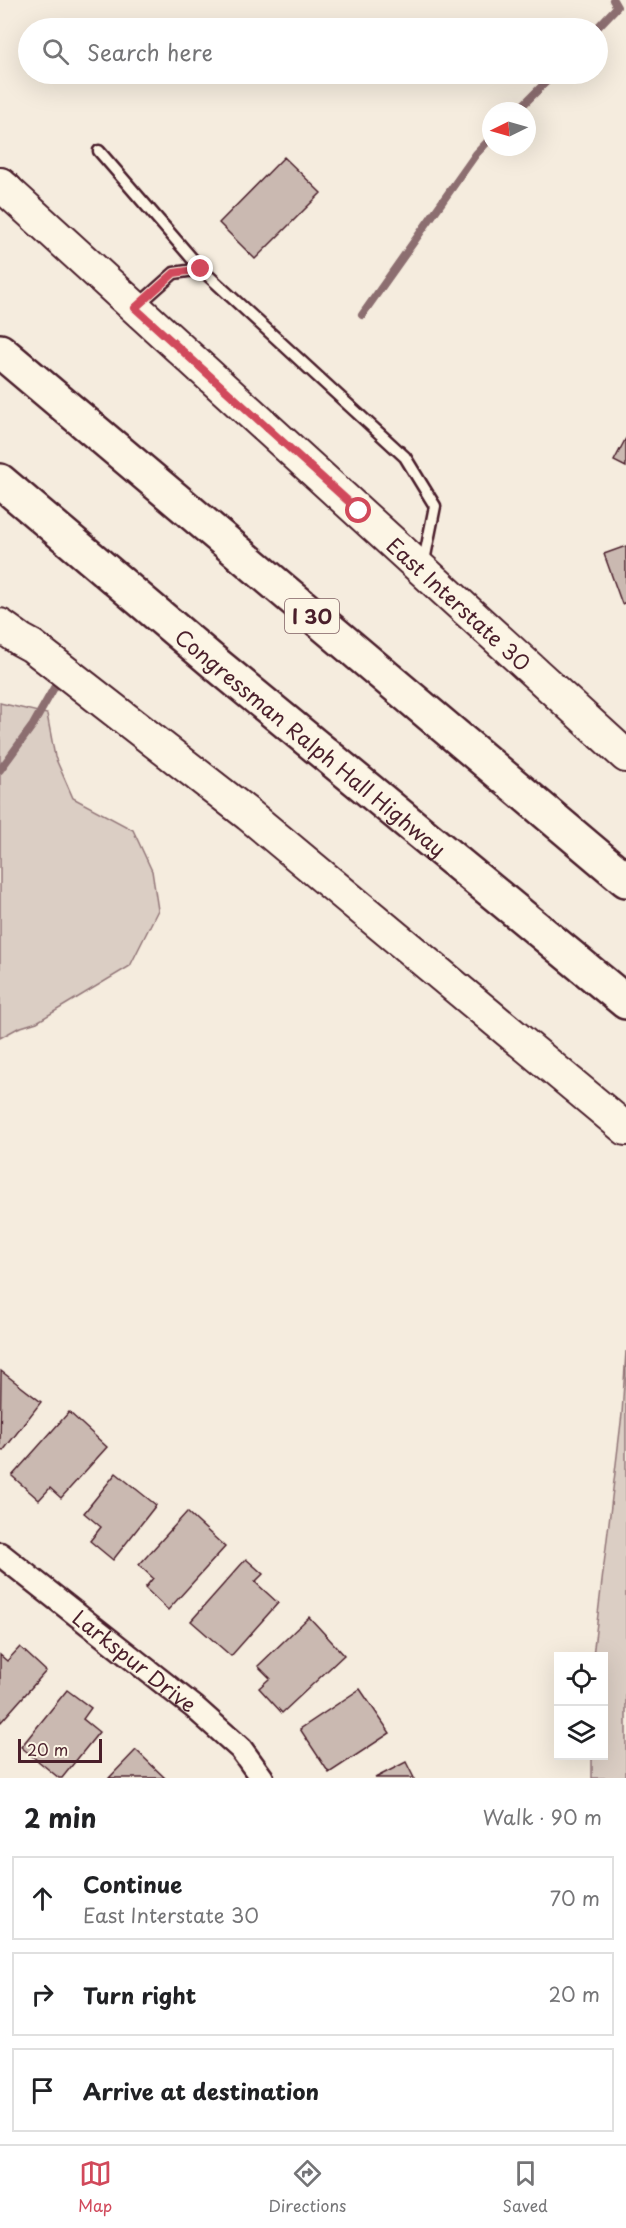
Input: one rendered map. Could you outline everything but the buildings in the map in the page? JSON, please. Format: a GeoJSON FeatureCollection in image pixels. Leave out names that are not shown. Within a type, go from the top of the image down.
{"type":"FeatureCollection","features":[{"type":"Feature","properties":{"kind":"highway","name":"I 30"},"geometry":{"type":"LineString","coordinates":[[0,351],[626,880]]}},
{"type":"Feature","properties":{"kind":"highway","name":"Congressman Ralph Hall Highway"},"geometry":{"type":"LineString","coordinates":[[0,481],[225,672],[626,1002]]}},
{"type":"Feature","properties":{"kind":"main road","name":"East Interstate 30"},"geometry":{"type":"LineString","coordinates":[[2,186],[626,756]]}},
{"type":"Feature","properties":{"kind":"main road"},"geometry":{"type":"LineString","coordinates":[[0,625],[32,646],[249,815],[626,1129]]}},
{"type":"Feature","properties":{"kind":"street","name":"Larkspur Drive"},"geometry":{"type":"LineString","coordinates":[[0,1554],[194,1707],[241,1749],[262,1778]]}},
{"type":"Feature","properties":{"kind":"lane"},"geometry":{"type":"LineString","coordinates":[[99,151],[201,269],[405,457],[435,506],[423,570]]}},
{"type":"Feature","properties":{"kind":"lane"},"geometry":{"type":"LineString","coordinates":[[135,308],[174,273],[201,269]]}},
{"type":"Feature","properties":{"kind":"shaded area"},"geometry":{"type":"Polygon","coordinates":[[[0,703],[47,714],[55,757],[73,798],[133,830],[152,871],[158,910],[130,966],[37,1022],[18,1028],[0,1038],[0,703]]]}},
{"type":"Feature","properties":{"kind":"shaded area"},"geometry":{"type":"Polygon","coordinates":[[[626,1351],[626,1778],[592,1778],[592,1760],[608,1760],[608,1652],[593,1652],[622,1414],[626,1351]]]}},
{"type":"Feature","properties":{"kind":"waterway"},"geometry":{"type":"LineString","coordinates":[[607,18],[617,7],[613,0]]}},
{"type":"Feature","properties":{"kind":"waterway"},"geometry":{"type":"LineString","coordinates":[[526,102],[544,84]]}},
{"type":"Feature","properties":{"kind":"waterway"},"geometry":{"type":"LineString","coordinates":[[362,315],[482,148]]}},
{"type":"Feature","properties":{"kind":"waterway"},"geometry":{"type":"LineString","coordinates":[[0,770],[33,725],[55,686]]}},
{"type":"Feature","properties":{"kind":"route"},"geometry":{"type":"LineString","coordinates":[[201,269],[174,273],[135,308],[359,511]]}}]}
